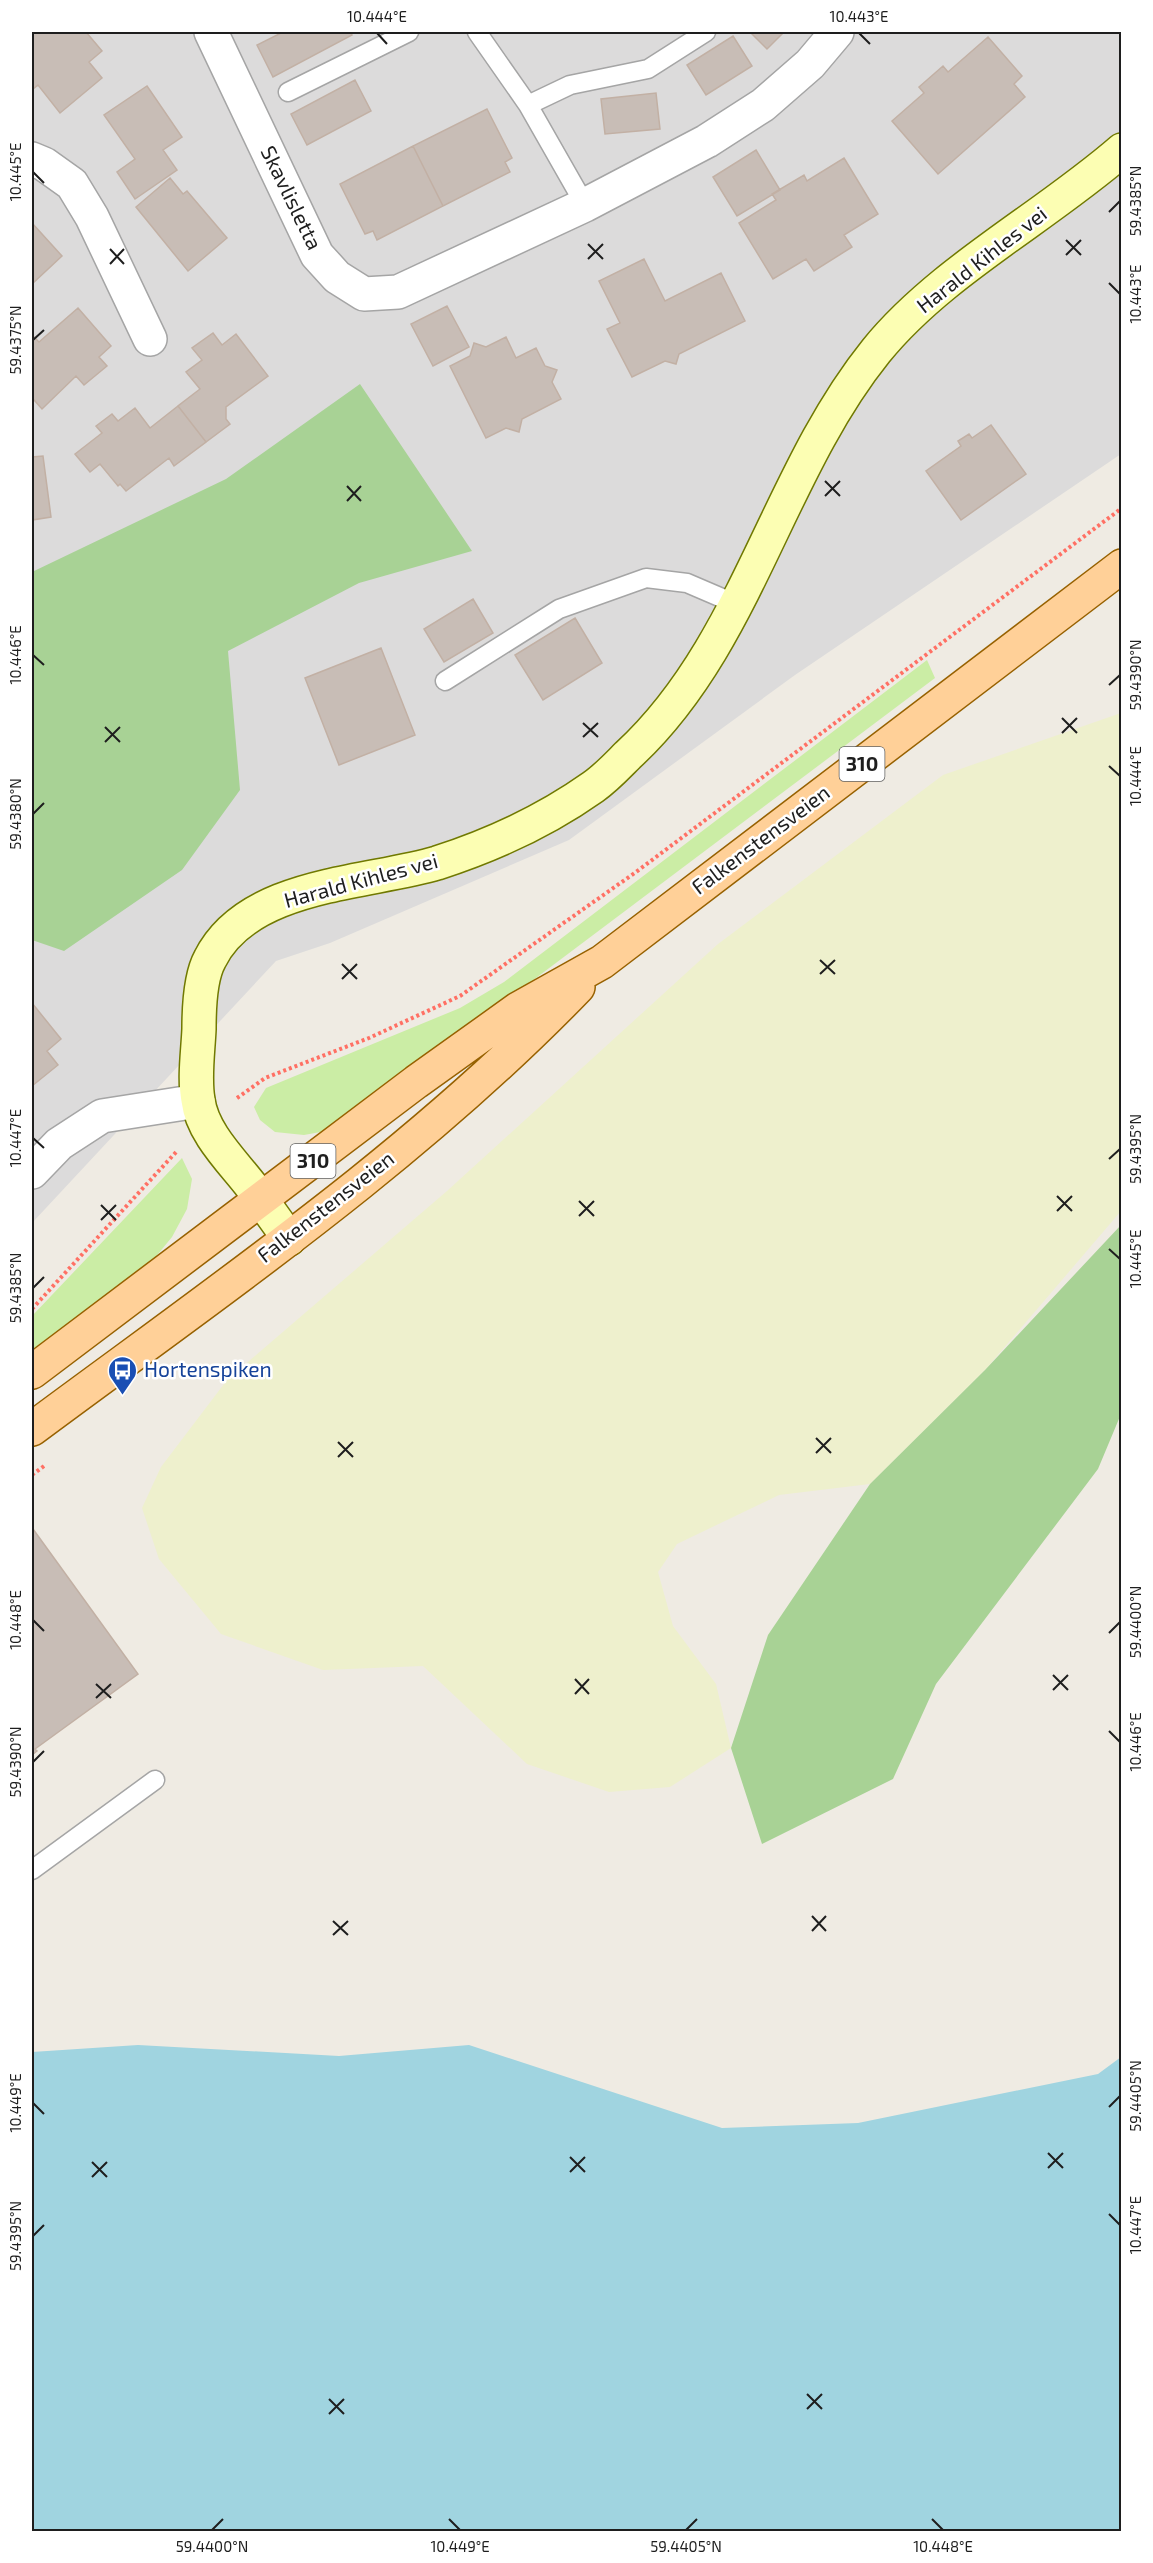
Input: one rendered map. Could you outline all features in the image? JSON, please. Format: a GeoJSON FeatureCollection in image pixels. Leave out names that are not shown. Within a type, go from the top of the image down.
{"type":"FeatureCollection","features":[{"type":"Feature","properties":{"kind":"main road","name":"Falkenstensveien"},"geometry":{"type":"LineString","coordinates":[[32,1372],[416,1082],[518,1009],[602,962],[1122,566]]}},
{"type":"Feature","properties":{"kind":"main road","name":"Falkenstensveien"},"geometry":{"type":"LineString","coordinates":[[32,1429],[289,1239],[480,1084],[536,1031],[602,962]]}},
{"type":"Feature","properties":{"kind":"street","name":"Skavlisletta"},"geometry":{"type":"LineString","coordinates":[[211,32],[317,255],[337,277],[364,294],[398,292],[585,205],[707,141],[763,105],[810,64],[837,32]]}},
{"type":"Feature","properties":{"kind":"street","name":"Harald Kihles vei"},"geometry":{"type":"LineString","coordinates":[[201,1112],[199,1003],[209,960],[231,931],[258,912],[298,894],[432,864],[497,842],[550,814],[597,785],[640,744],[679,700],[711,651],[820,436],[849,389],[878,350],[940,288],[1084,182],[1122,150]]}},
{"type":"Feature","properties":{"kind":"street"},"geometry":{"type":"LineString","coordinates":[[32,159],[44,164],[72,184],[92,217],[150,339]]}},
{"type":"Feature","properties":{"kind":"street"},"geometry":{"type":"LineString","coordinates":[[32,1172],[59,1144],[102,1116],[201,1112],[214,1137],[289,1239]]}},
{"type":"Feature","properties":{"kind":"lane"},"geometry":{"type":"LineString","coordinates":[[288,92],[409,32]]}},
{"type":"Feature","properties":{"kind":"lane"},"geometry":{"type":"LineString","coordinates":[[477,32],[528,105],[585,205]]}},
{"type":"Feature","properties":{"kind":"lane"},"geometry":{"type":"LineString","coordinates":[[528,105],[570,85],[648,69],[706,32]]}},
{"type":"Feature","properties":{"kind":"lane"},"geometry":{"type":"LineString","coordinates":[[445,681],[559,609],[646,578],[687,583],[735,604]]}},
{"type":"Feature","properties":{"kind":"lane"},"geometry":{"type":"LineString","coordinates":[[32,1870],[155,1780]]}},
{"type":"Feature","properties":{"kind":"path"},"geometry":{"type":"LineString","coordinates":[[32,1309],[201,1112],[265,1078],[369,1038],[460,996],[636,872],[1122,508]]}},
{"type":"Feature","properties":{"kind":"shaded area"},"geometry":{"type":"Polygon","coordinates":[[[32,32],[1121,32],[1121,454],[795,675],[569,840],[330,943],[276,961],[32,1223],[32,32]]]}},
{"type":"Feature","properties":{"kind":"green space"},"geometry":{"type":"Polygon","coordinates":[[[360,384],[472,551],[359,583],[228,651],[240,790],[182,870],[64,951],[32,940],[32,572],[226,479],[360,384]]]}},
{"type":"Feature","properties":{"kind":"green space"},"geometry":{"type":"Polygon","coordinates":[[[927,660],[935,678],[363,1108],[326,1131],[304,1135],[275,1132],[260,1120],[254,1107],[266,1088],[460,1008],[504,982],[927,660]]]}},
{"type":"Feature","properties":{"kind":"green space"},"geometry":{"type":"Polygon","coordinates":[[[1121,713],[1121,1211],[985,1370],[870,1484],[779,1495],[677,1544],[658,1572],[673,1626],[716,1684],[731,1748],[670,1787],[609,1792],[527,1764],[423,1666],[323,1670],[221,1634],[159,1559],[142,1508],[161,1467],[227,1380],[447,1191],[718,944],[943,775],[1121,713]]]}},
{"type":"Feature","properties":{"kind":"green space"},"geometry":{"type":"Polygon","coordinates":[[[182,1158],[192,1179],[187,1209],[172,1237],[144,1271],[32,1356],[32,1316],[182,1158]]]}},
{"type":"Feature","properties":{"kind":"green space"},"geometry":{"type":"Polygon","coordinates":[[[1121,1225],[1121,1414],[1098,1469],[936,1684],[893,1779],[762,1844],[731,1748],[768,1635],[870,1484],[985,1370],[1121,1225]]]}},
{"type":"Feature","properties":{"kind":"water"},"geometry":{"type":"Polygon","coordinates":[[[138,2045],[339,2056],[469,2045],[722,2128],[858,2123],[1098,2074],[1121,2057],[1121,2531],[32,2531],[32,2052],[138,2045]]]}},
{"type":"Feature","properties":{"kind":"building"},"geometry":{"type":"Polygon","coordinates":[[[32,32],[86,32],[102,51],[89,62],[102,78],[60,113],[38,85],[33,89],[32,87],[32,32]]]}},
{"type":"Feature","properties":{"kind":"building"},"geometry":{"type":"Polygon","coordinates":[[[283,32],[350,32],[352,35],[273,77],[257,45],[283,32]]]}},
{"type":"Feature","properties":{"kind":"building"},"geometry":{"type":"Polygon","coordinates":[[[750,32],[784,32],[767,49],[750,32]]]}},
{"type":"Feature","properties":{"kind":"building"},"geometry":{"type":"Polygon","coordinates":[[[733,36],[752,66],[706,95],[687,65],[733,36]]]}},
{"type":"Feature","properties":{"kind":"building"},"geometry":{"type":"Polygon","coordinates":[[[988,37],[1022,76],[1014,84],[1025,97],[938,174],[892,121],[924,93],[919,87],[943,66],[948,72],[988,37]]]}},
{"type":"Feature","properties":{"kind":"building"},"geometry":{"type":"Polygon","coordinates":[[[355,80],[371,111],[307,145],[291,114],[355,80]]]}},
{"type":"Feature","properties":{"kind":"building"},"geometry":{"type":"Polygon","coordinates":[[[147,86],[182,137],[163,150],[177,170],[135,199],[117,172],[135,159],[104,115],[147,86]]]}},
{"type":"Feature","properties":{"kind":"building"},"geometry":{"type":"Polygon","coordinates":[[[656,93],[660,129],[605,134],[601,99],[656,93]]]}},
{"type":"Feature","properties":{"kind":"building"},"geometry":{"type":"Polygon","coordinates":[[[487,109],[512,158],[505,162],[510,172],[443,206],[413,146],[487,109]]]}},
{"type":"Feature","properties":{"kind":"building"},"geometry":{"type":"Polygon","coordinates":[[[413,146],[443,206],[377,240],[373,231],[365,234],[340,184],[413,146]]]}},
{"type":"Feature","properties":{"kind":"building"},"geometry":{"type":"Polygon","coordinates":[[[756,150],[780,190],[737,216],[713,177],[756,150]]]}},
{"type":"Feature","properties":{"kind":"building"},"geometry":{"type":"Polygon","coordinates":[[[844,158],[878,214],[844,235],[852,247],[814,271],[806,259],[773,279],[739,223],[776,200],[772,194],[804,175],[807,181],[844,158]]]}},
{"type":"Feature","properties":{"kind":"building"},"geometry":{"type":"Polygon","coordinates":[[[170,178],[183,194],[187,191],[227,238],[188,271],[136,207],[170,178]]]}},
{"type":"Feature","properties":{"kind":"building"},"geometry":{"type":"Polygon","coordinates":[[[32,223],[62,256],[32,284],[32,223]]]}},
{"type":"Feature","properties":{"kind":"building"},"geometry":{"type":"Polygon","coordinates":[[[644,259],[665,301],[721,273],[745,321],[679,354],[676,364],[665,361],[632,377],[607,329],[620,323],[599,281],[644,259]]]}},
{"type":"Feature","properties":{"kind":"building"},"geometry":{"type":"Polygon","coordinates":[[[447,306],[469,347],[433,366],[411,324],[447,306]]]}},
{"type":"Feature","properties":{"kind":"building"},"geometry":{"type":"Polygon","coordinates":[[[78,308],[111,346],[99,357],[107,366],[84,385],[76,376],[42,409],[34,400],[32,401],[32,335],[39,342],[78,308]]]}},
{"type":"Feature","properties":{"kind":"building"},"geometry":{"type":"Polygon","coordinates":[[[213,333],[222,345],[236,334],[268,376],[226,407],[226,419],[230,424],[206,442],[178,406],[200,389],[186,372],[202,360],[192,348],[213,333]]]}},
{"type":"Feature","properties":{"kind":"building"},"geometry":{"type":"Polygon","coordinates":[[[506,337],[516,358],[536,348],[545,366],[557,370],[552,382],[561,399],[522,419],[519,432],[506,428],[486,438],[450,366],[470,356],[474,343],[486,347],[506,337]]]}},
{"type":"Feature","properties":{"kind":"building"},"geometry":{"type":"Polygon","coordinates":[[[178,406],[206,442],[174,466],[169,458],[126,491],[120,484],[118,486],[100,464],[90,472],[75,454],[102,433],[96,426],[112,414],[118,421],[135,408],[150,428],[178,406]]]}},
{"type":"Feature","properties":{"kind":"building"},"geometry":{"type":"Polygon","coordinates":[[[991,425],[1026,474],[961,520],[926,471],[961,446],[958,441],[969,434],[972,438],[991,425]]]}},
{"type":"Feature","properties":{"kind":"building"},"geometry":{"type":"Polygon","coordinates":[[[43,456],[51,517],[32,520],[32,457],[43,456]]]}},
{"type":"Feature","properties":{"kind":"building"},"geometry":{"type":"Polygon","coordinates":[[[473,599],[493,633],[444,662],[424,629],[473,599]]]}},
{"type":"Feature","properties":{"kind":"building"},"geometry":{"type":"Polygon","coordinates":[[[575,618],[602,663],[543,700],[515,655],[575,618]]]}},
{"type":"Feature","properties":{"kind":"building"},"geometry":{"type":"Polygon","coordinates":[[[381,648],[415,735],[339,765],[305,678],[381,648]]]}},
{"type":"Feature","properties":{"kind":"building"},"geometry":{"type":"Polygon","coordinates":[[[32,1003],[61,1039],[47,1051],[58,1065],[32,1086],[32,1003]]]}},
{"type":"Feature","properties":{"kind":"building"},"geometry":{"type":"Polygon","coordinates":[[[33,1529],[138,1674],[35,1749],[37,1751],[32,1755],[33,1529]]]}},
{"type":"Feature","properties":{"kind":"place","name":"Hortenspiken"},"geometry":{"type":"Point","coordinates":[123,1396]}}]}
